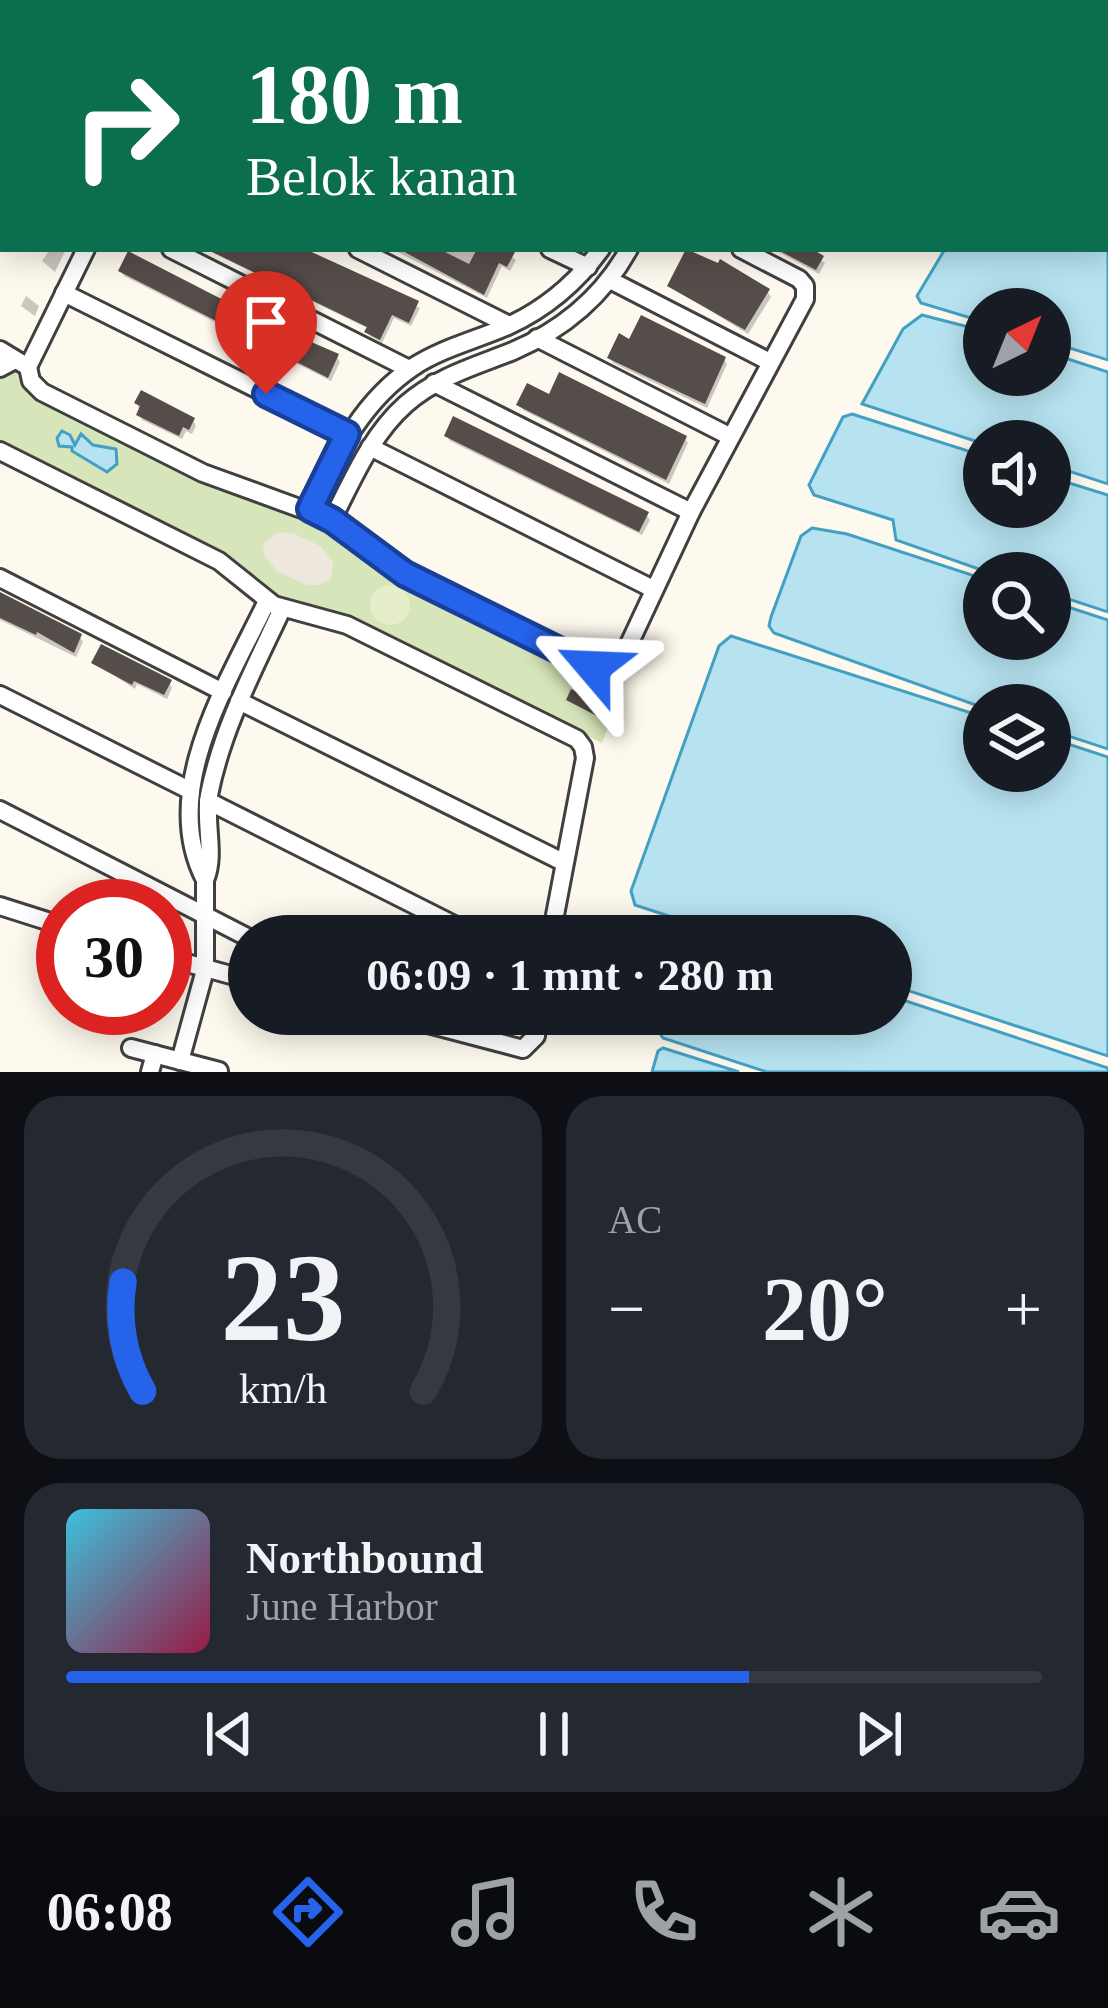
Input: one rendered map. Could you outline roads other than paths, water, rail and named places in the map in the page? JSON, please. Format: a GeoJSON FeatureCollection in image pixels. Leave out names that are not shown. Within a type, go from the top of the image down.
{"type":"FeatureCollection","features":[{"type":"Feature","properties":{"kind":"street"},"geometry":{"type":"LineString","coordinates":[[84,252],[64,293],[11,361],[36,387],[203,473],[332,520],[405,574],[598,669],[613,668],[623,657],[729,436],[805,301],[805,286],[746,252]]}},
{"type":"Feature","properties":{"kind":"street"},"geometry":{"type":"LineString","coordinates":[[177,252],[409,369]]}},
{"type":"Feature","properties":{"kind":"street"},"geometry":{"type":"LineString","coordinates":[[364,252],[509,325]]}},
{"type":"Feature","properties":{"kind":"street"},"geometry":{"type":"LineString","coordinates":[[556,252],[588,268]]}},
{"type":"Feature","properties":{"kind":"street"},"geometry":{"type":"LineString","coordinates":[[310,509],[347,434],[362,413],[409,369],[542,307],[588,268],[599,252]]}},
{"type":"Feature","properties":{"kind":"street"},"geometry":{"type":"LineString","coordinates":[[332,520],[370,446],[408,403],[434,383],[537,338],[584,307],[610,280],[627,252]]}},
{"type":"Feature","properties":{"kind":"street"},"geometry":{"type":"LineString","coordinates":[[610,280],[770,362]]}},
{"type":"Feature","properties":{"kind":"street"},"geometry":{"type":"LineString","coordinates":[[64,293],[347,434]]}},
{"type":"Feature","properties":{"kind":"street"},"geometry":{"type":"LineString","coordinates":[[537,338],[729,436]]}},
{"type":"Feature","properties":{"kind":"street"},"geometry":{"type":"LineString","coordinates":[[434,383],[691,512]]}},
{"type":"Feature","properties":{"kind":"street"},"geometry":{"type":"LineString","coordinates":[[370,446],[653,590]]}},
{"type":"Feature","properties":{"kind":"street"},"geometry":{"type":"LineString","coordinates":[[0,451],[218,561],[275,605],[347,625],[577,739],[585,758],[554,915]]}},
{"type":"Feature","properties":{"kind":"street"},"geometry":{"type":"LineString","coordinates":[[0,578],[563,862]]}},
{"type":"Feature","properties":{"kind":"street"},"geometry":{"type":"LineString","coordinates":[[186,1066],[205,970],[205,880],[193,844],[191,791],[202,745],[275,605]]}},
{"type":"Feature","properties":{"kind":"street"},"geometry":{"type":"LineString","coordinates":[[0,695],[191,791]]}},
{"type":"Feature","properties":{"kind":"street"},"geometry":{"type":"LineString","coordinates":[[205,880],[211,867],[208,801],[231,696]]}},
{"type":"Feature","properties":{"kind":"street"},"geometry":{"type":"LineString","coordinates":[[208,801],[434,915]]}},
{"type":"Feature","properties":{"kind":"street"},"geometry":{"type":"LineString","coordinates":[[0,810],[228,927]]}},
{"type":"Feature","properties":{"kind":"street"},"geometry":{"type":"LineString","coordinates":[[0,907],[36,918]]}},
{"type":"Feature","properties":{"kind":"street"},"geometry":{"type":"LineString","coordinates":[[192,966],[228,975]]}},
{"type":"Feature","properties":{"kind":"street"},"geometry":{"type":"LineString","coordinates":[[470,1035],[523,1049],[535,1035]]}},
{"type":"Feature","properties":{"kind":"street"},"geometry":{"type":"LineString","coordinates":[[131,1048],[152,1063],[219,1072]]}},
{"type":"Feature","properties":{"kind":"water"},"geometry":{"type":"Polygon","coordinates":[[[943,252],[1108,252],[1108,360],[1071,349],[1071,288],[963,288],[963,316],[921,303],[917,296],[943,252]]]}},
{"type":"Feature","properties":{"kind":"water"},"geometry":{"type":"Polygon","coordinates":[[[922,315],[963,326],[963,396],[1071,396],[1071,360],[1108,372],[1108,484],[1071,472],[1071,420],[963,420],[963,437],[862,404],[903,329],[922,315]]]}},
{"type":"Feature","properties":{"kind":"water"},"geometry":{"type":"Polygon","coordinates":[[[852,414],[963,449],[963,528],[1071,528],[1071,484],[1108,495],[1108,612],[1071,600],[1071,552],[963,552],[963,564],[896,540],[893,520],[814,495],[809,485],[843,417],[852,414]]]}},
{"type":"Feature","properties":{"kind":"water"},"geometry":{"type":"Polygon","coordinates":[[[62,431],[75,445],[81,434],[93,445],[116,449],[117,464],[107,472],[72,447],[59,446],[62,431]]]}},
{"type":"Feature","properties":{"kind":"water"},"geometry":{"type":"Polygon","coordinates":[[[812,528],[847,534],[963,572],[963,660],[1071,660],[1071,608],[1108,620],[1108,749],[1071,737],[1071,684],[963,684],[963,700],[774,633],[769,626],[771,617],[801,536],[812,528]]]}},
{"type":"Feature","properties":{"kind":"water"},"geometry":{"type":"Polygon","coordinates":[[[731,636],[963,710],[963,792],[1071,792],[1071,745],[1108,757],[1108,1056],[912,992],[912,915],[666,915],[635,905],[631,891],[719,646],[731,636]]]}},
{"type":"Feature","properties":{"kind":"water"},"geometry":{"type":"Polygon","coordinates":[[[912,1003],[1108,1068],[1108,1072],[767,1072],[661,1035],[912,1035],[912,1003]]]}},
{"type":"Feature","properties":{"kind":"water"},"geometry":{"type":"Polygon","coordinates":[[[663,1048],[739,1072],[652,1072],[663,1048]]]}}]}
